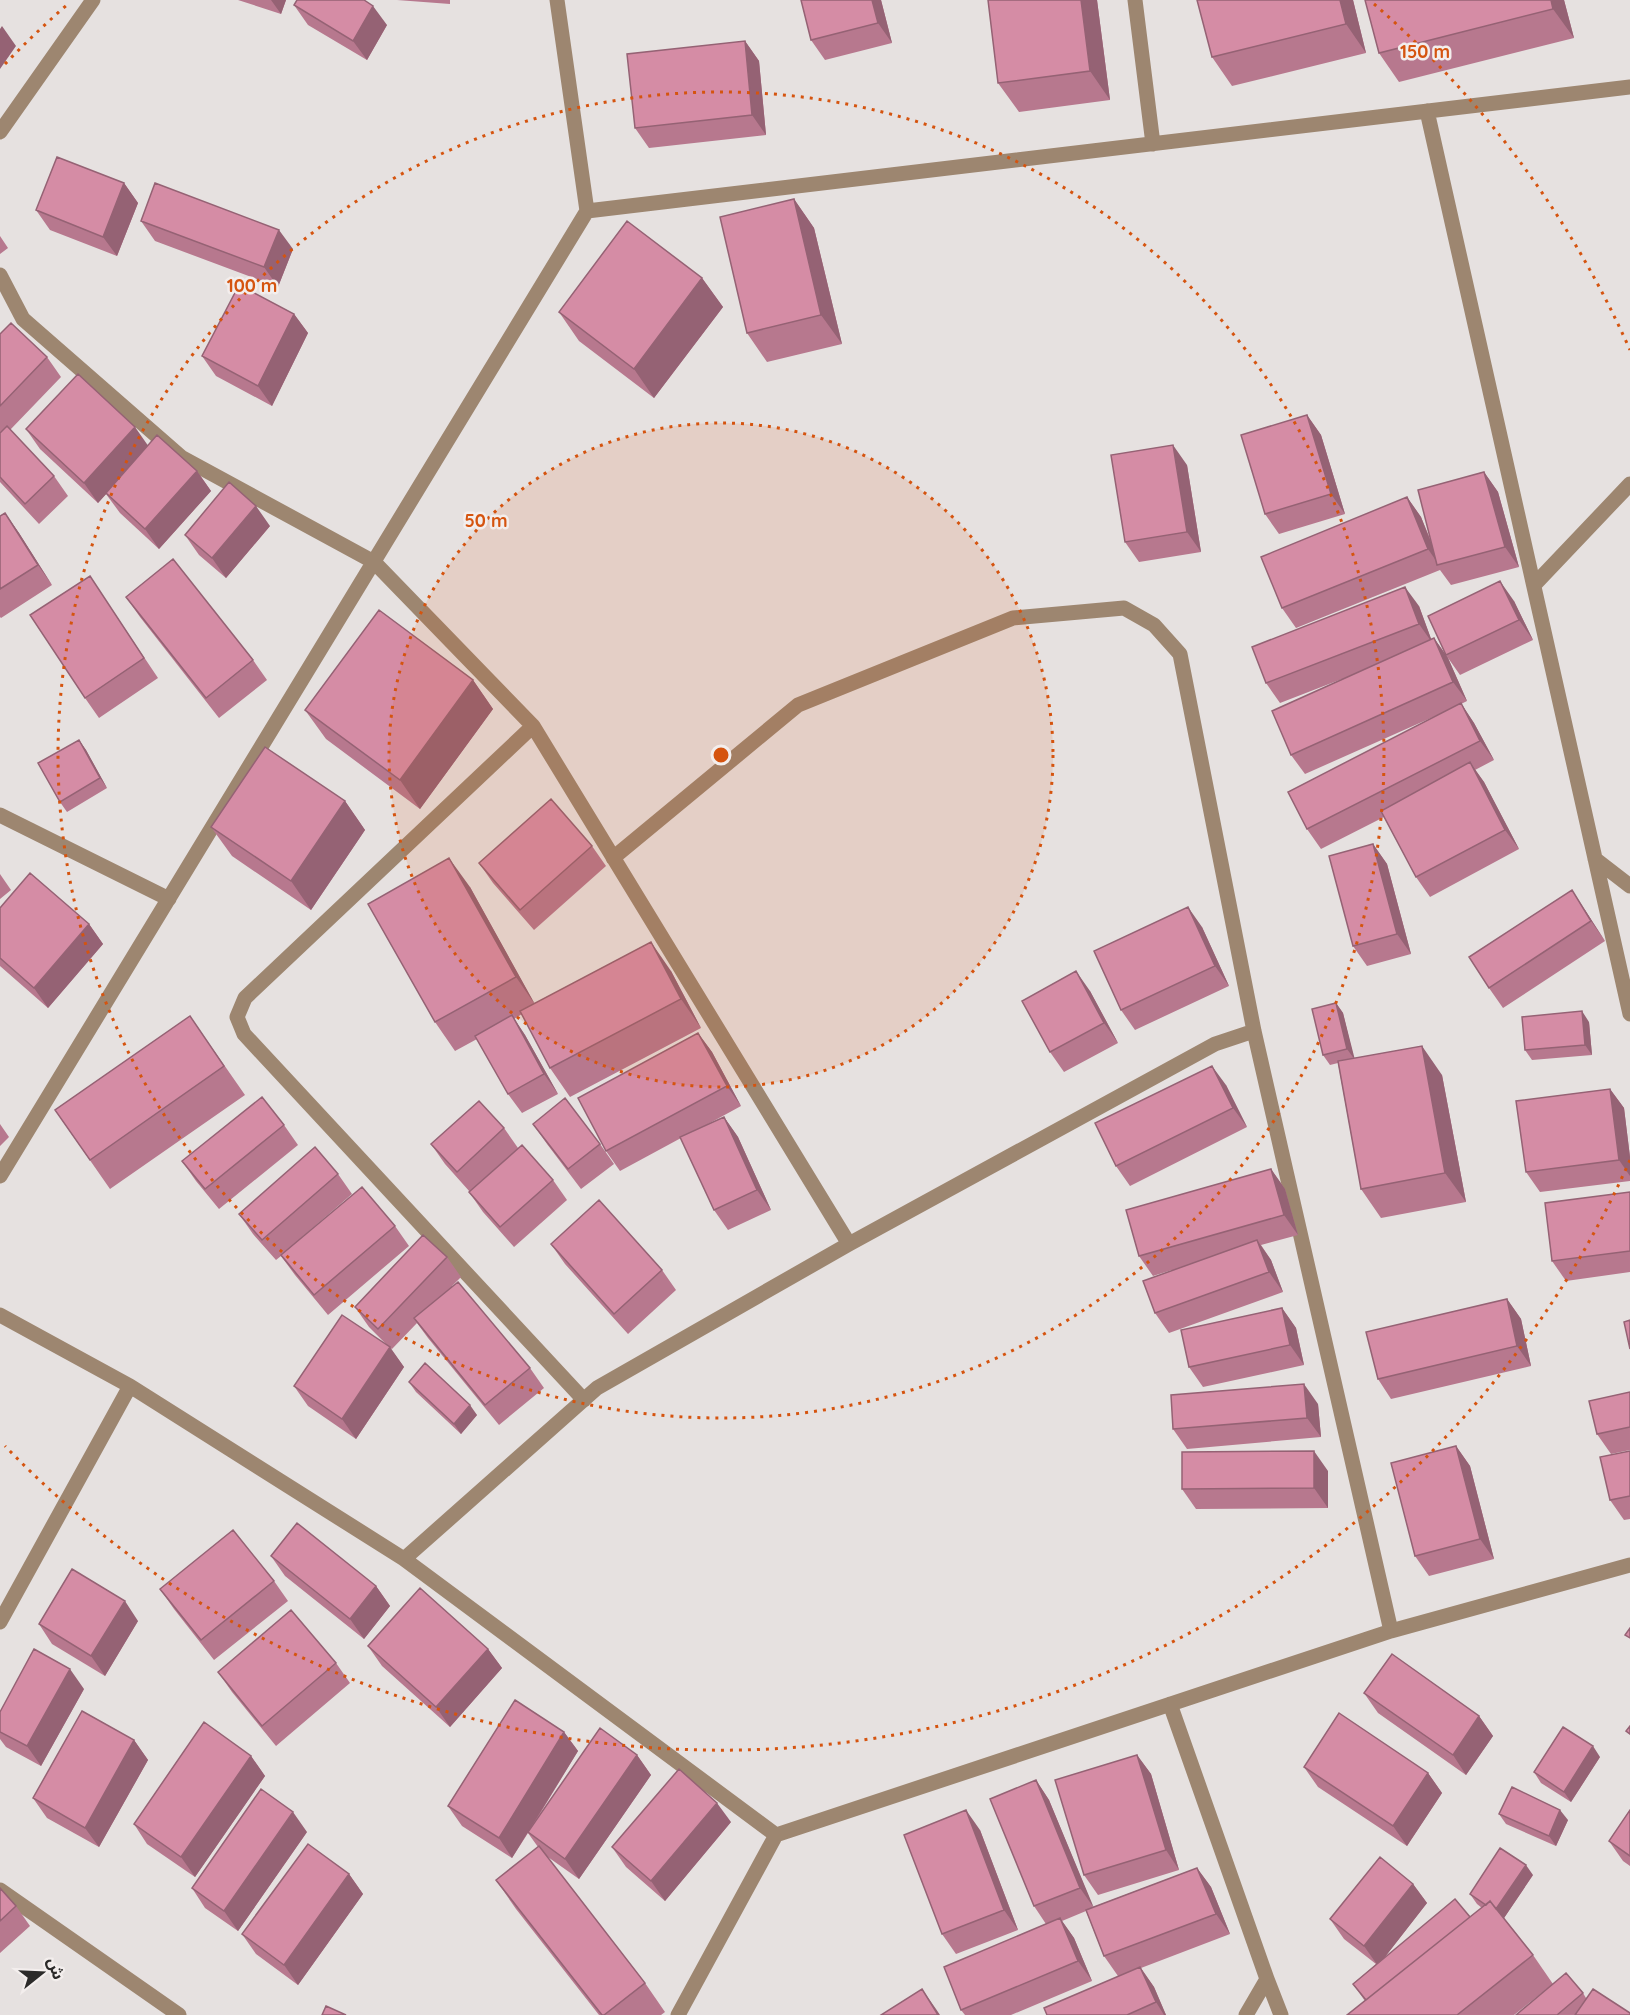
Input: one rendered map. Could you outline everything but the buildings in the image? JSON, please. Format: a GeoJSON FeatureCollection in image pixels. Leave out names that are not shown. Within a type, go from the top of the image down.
{"type":"FeatureCollection","features":[{"type":"Feature","properties":{"kind":"street"},"geometry":{"type":"LineString","coordinates":[[0,132],[93,0]]}},
{"type":"Feature","properties":{"kind":"street"},"geometry":{"type":"LineString","coordinates":[[0,1176],[587,211],[557,0]]}},
{"type":"Feature","properties":{"kind":"street"},"geometry":{"type":"LineString","coordinates":[[1135,0],[1153,144]]}},
{"type":"Feature","properties":{"kind":"street"},"geometry":{"type":"LineString","coordinates":[[587,211],[1630,87]]}},
{"type":"Feature","properties":{"kind":"street"},"geometry":{"type":"LineString","coordinates":[[1428,111],[1630,1014]]}},
{"type":"Feature","properties":{"kind":"street"},"geometry":{"type":"LineString","coordinates":[[0,275],[23,319],[181,457],[374,562],[533,726],[849,1244]]}},
{"type":"Feature","properties":{"kind":"street"},"geometry":{"type":"LineString","coordinates":[[1534,585],[1630,484]]}},
{"type":"Feature","properties":{"kind":"street"},"geometry":{"type":"LineString","coordinates":[[613,858],[798,705],[1013,618],[1124,608],[1154,625],[1180,654],[1254,1031],[1391,1631]]}},
{"type":"Feature","properties":{"kind":"street"},"geometry":{"type":"LineString","coordinates":[[533,726],[245,998],[237,1017],[244,1034],[584,1400]]}},
{"type":"Feature","properties":{"kind":"street"},"geometry":{"type":"LineString","coordinates":[[0,815],[169,899]]}},
{"type":"Feature","properties":{"kind":"street"},"geometry":{"type":"LineString","coordinates":[[1595,859],[1630,886]]}},
{"type":"Feature","properties":{"kind":"street"},"geometry":{"type":"LineString","coordinates":[[404,1559],[597,1388],[849,1244],[1215,1044],[1254,1031]]}},
{"type":"Feature","properties":{"kind":"street"},"geometry":{"type":"LineString","coordinates":[[0,1315],[130,1386],[404,1559],[776,1835]]}},
{"type":"Feature","properties":{"kind":"street"},"geometry":{"type":"LineString","coordinates":[[0,1622],[130,1386]]}},
{"type":"Feature","properties":{"kind":"street"},"geometry":{"type":"LineString","coordinates":[[678,2015],[776,1835],[1391,1631],[1630,1565]]}},
{"type":"Feature","properties":{"kind":"street"},"geometry":{"type":"LineString","coordinates":[[1170,1704],[1281,2015]]}},
{"type":"Feature","properties":{"kind":"street"},"geometry":{"type":"LineString","coordinates":[[0,1890],[179,2015]]}},
{"type":"Feature","properties":{"kind":"street"},"geometry":{"type":"LineString","coordinates":[[1246,2015],[1268,1979]]}}]}
